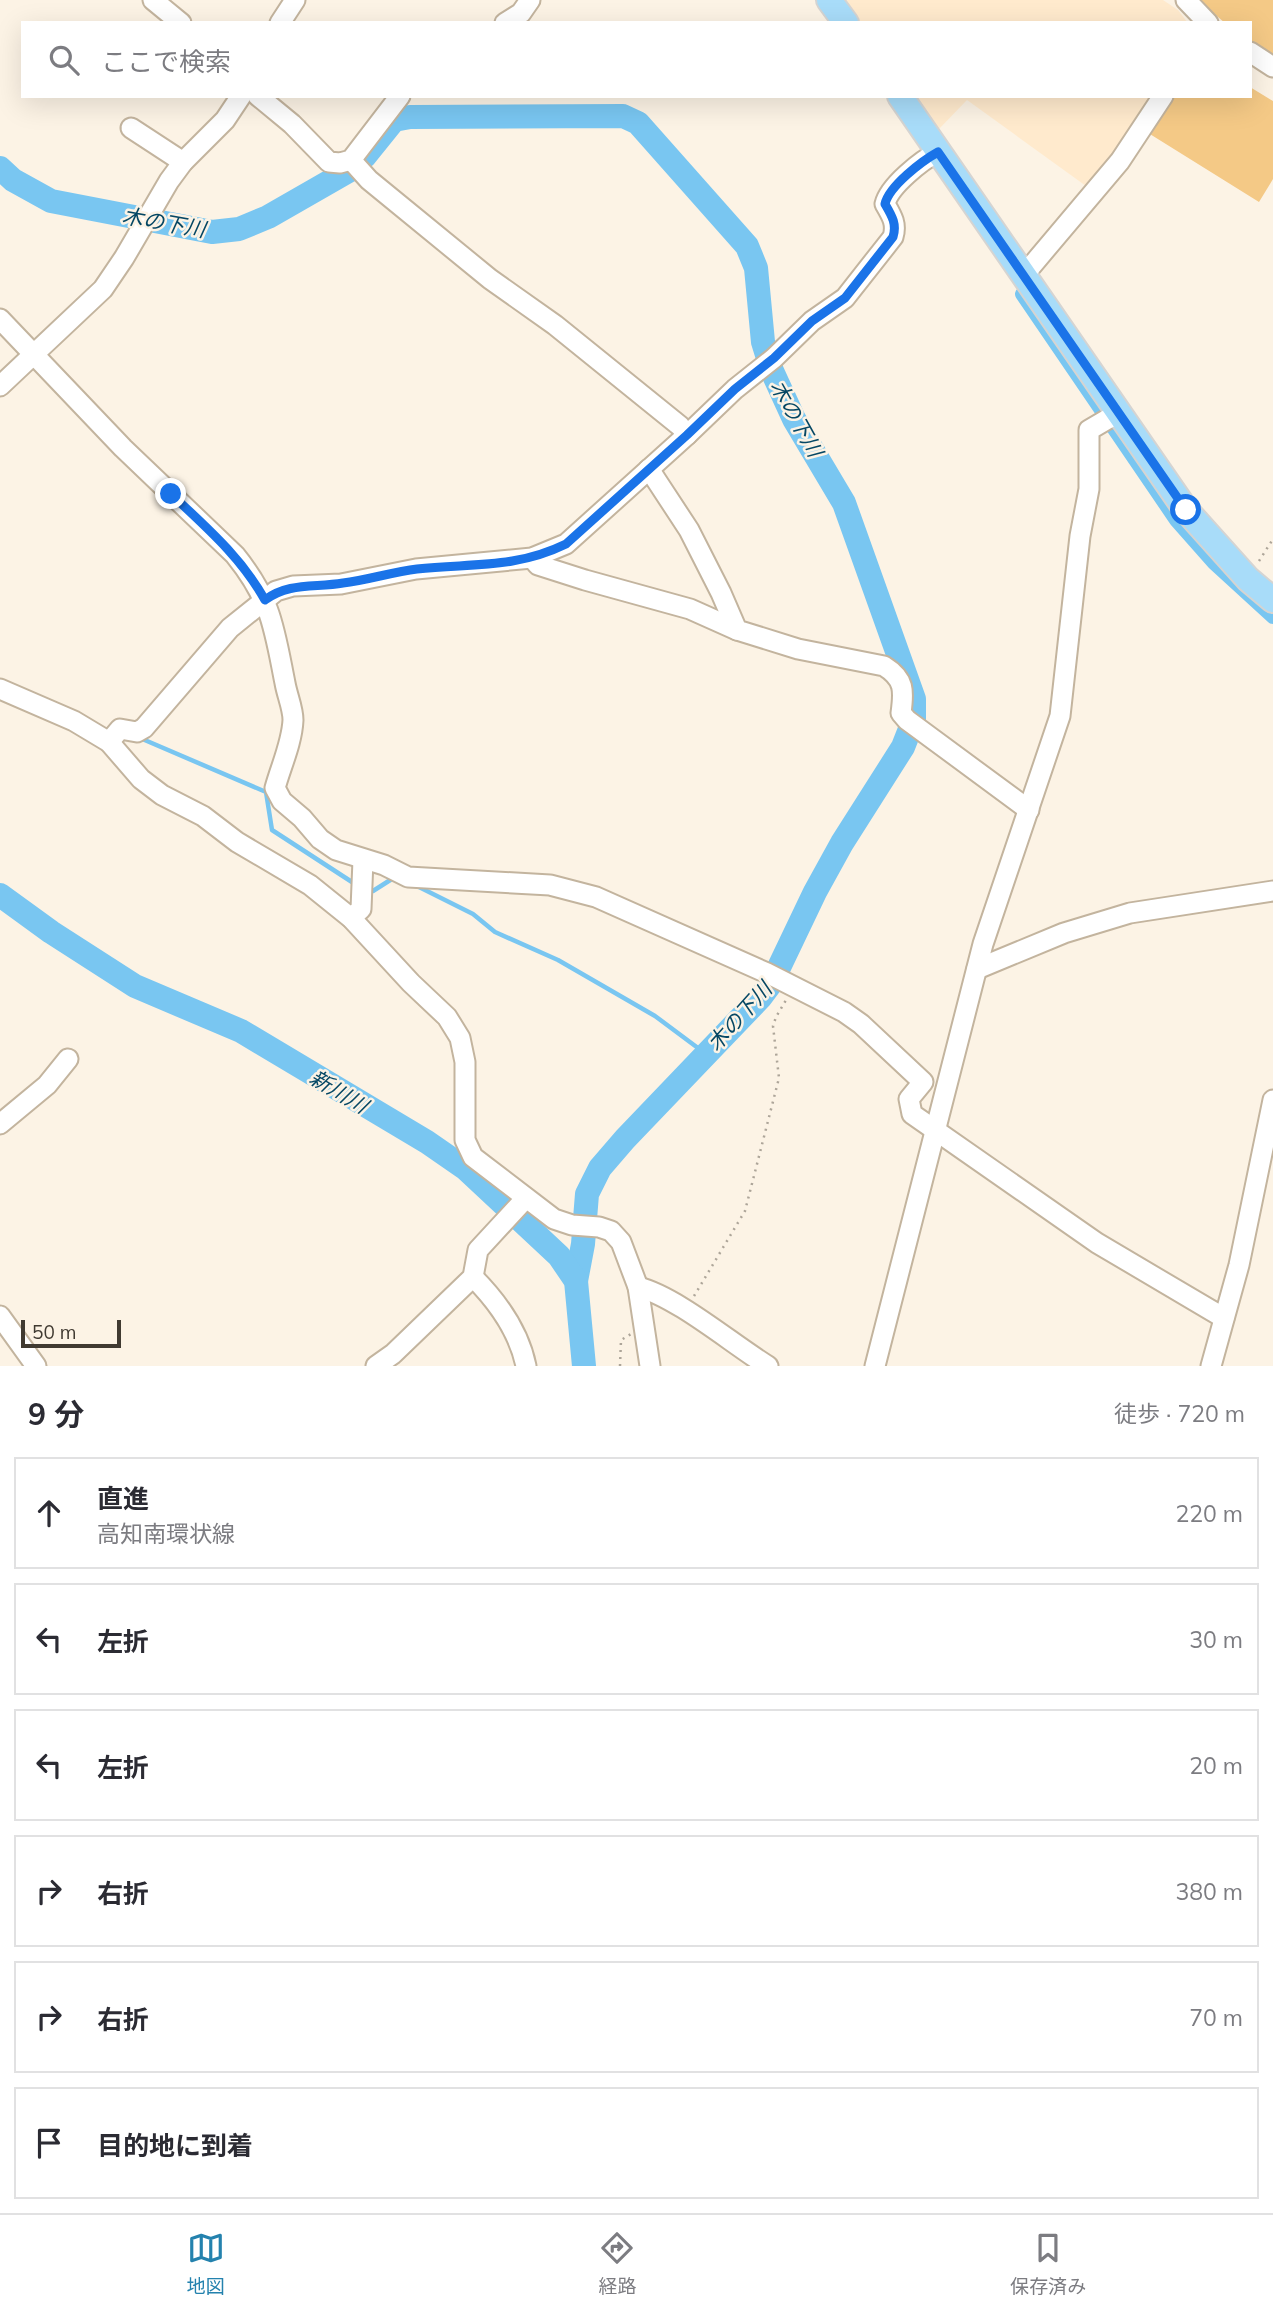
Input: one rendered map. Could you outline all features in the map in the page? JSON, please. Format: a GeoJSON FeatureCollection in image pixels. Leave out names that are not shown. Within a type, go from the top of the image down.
{"type":"FeatureCollection","features":[{"type":"Feature","properties":{"kind":"main road"},"geometry":{"type":"LineString","coordinates":[[829,0],[845,21]]}},
{"type":"Feature","properties":{"kind":"main road"},"geometry":{"type":"LineString","coordinates":[[901,98],[932,155],[1023,276],[1110,417],[1186,510],[1248,579],[1273,600]]}},
{"type":"Feature","properties":{"kind":"street"},"geometry":{"type":"LineString","coordinates":[[153,0],[179,21]]}},
{"type":"Feature","properties":{"kind":"street"},"geometry":{"type":"LineString","coordinates":[[281,21],[295,0]]}},
{"type":"Feature","properties":{"kind":"street"},"geometry":{"type":"LineString","coordinates":[[508,21],[521,13],[530,0]]}},
{"type":"Feature","properties":{"kind":"street"},"geometry":{"type":"LineString","coordinates":[[1186,0],[1206,21]]}},
{"type":"Feature","properties":{"kind":"street"},"geometry":{"type":"LineString","coordinates":[[1252,53],[1273,67]]}},
{"type":"Feature","properties":{"kind":"street"},"geometry":{"type":"LineString","coordinates":[[0,386],[103,289],[183,162],[225,120],[240,98]]}},
{"type":"Feature","properties":{"kind":"street"},"geometry":{"type":"LineString","coordinates":[[260,98],[292,124],[329,162],[354,164],[490,279],[555,325],[670,417],[687,435]]}},
{"type":"Feature","properties":{"kind":"street"},"geometry":{"type":"LineString","coordinates":[[354,164],[399,98]]}},
{"type":"Feature","properties":{"kind":"street"},"geometry":{"type":"LineString","coordinates":[[1023,276],[1120,161],[1162,98]]}},
{"type":"Feature","properties":{"kind":"street"},"geometry":{"type":"LineString","coordinates":[[131,128],[183,162]]}},
{"type":"Feature","properties":{"kind":"street"},"geometry":{"type":"LineString","coordinates":[[114,737],[120,729],[137,732],[144,728],[230,628],[276,592],[293,586],[341,584],[416,569],[532,558],[566,544],[812,321],[845,298],[893,237],[894,219],[885,204],[887,197],[913,169],[932,155]]}},
{"type":"Feature","properties":{"kind":"street"},"geometry":{"type":"LineString","coordinates":[[0,319],[123,448],[235,555],[252,576],[265,600],[275,628],[293,718],[290,740],[275,788],[282,801],[302,818],[320,839],[336,850],[384,865],[408,877],[550,884],[596,897],[781,980],[844,1012],[923,1082],[909,1099],[912,1114],[1097,1243],[1224,1318]]}},
{"type":"Feature","properties":{"kind":"street"},"geometry":{"type":"LineString","coordinates":[[875,1366],[977,969],[1060,716],[1080,536],[1088,489],[1088,430],[1110,417]]}},
{"type":"Feature","properties":{"kind":"street"},"geometry":{"type":"LineString","coordinates":[[649,469],[689,530],[737,631]]}},
{"type":"Feature","properties":{"kind":"street"},"geometry":{"type":"LineString","coordinates":[[532,558],[538,565],[690,609],[737,631],[798,649],[884,666],[896,674],[904,692],[901,713],[1029,810]]}},
{"type":"Feature","properties":{"kind":"street"},"geometry":{"type":"LineString","coordinates":[[0,689],[114,737],[141,779],[162,795],[203,816],[237,842],[310,885],[351,918],[411,983],[447,1017],[460,1038],[465,1062],[465,1140],[473,1157],[524,1201],[554,1219],[611,1231],[621,1242],[639,1287],[650,1366]]}},
{"type":"Feature","properties":{"kind":"street"},"geometry":{"type":"LineString","coordinates":[[351,918],[361,909],[363,860]]}},
{"type":"Feature","properties":{"kind":"street"},"geometry":{"type":"LineString","coordinates":[[977,969],[1064,933],[1130,913],[1273,891]]}},
{"type":"Feature","properties":{"kind":"street"},"geometry":{"type":"LineString","coordinates":[[0,1124],[47,1084],[68,1059]]}},
{"type":"Feature","properties":{"kind":"street"},"geometry":{"type":"LineString","coordinates":[[1211,1366],[1239,1265],[1273,1100]]}},
{"type":"Feature","properties":{"kind":"street"},"geometry":{"type":"LineString","coordinates":[[376,1366],[393,1354],[473,1277],[478,1250],[524,1201]]}},
{"type":"Feature","properties":{"kind":"street"},"geometry":{"type":"LineString","coordinates":[[473,1277],[504,1314],[526,1366]]}},
{"type":"Feature","properties":{"kind":"street"},"geometry":{"type":"LineString","coordinates":[[639,1287],[648,1289],[684,1310],[768,1366]]}},
{"type":"Feature","properties":{"kind":"street"},"geometry":{"type":"LineString","coordinates":[[0,1316],[36,1366]]}},
{"type":"Feature","properties":{"kind":"path"},"geometry":{"type":"LineString","coordinates":[[1248,579],[1273,539]]}},
{"type":"Feature","properties":{"kind":"path"},"geometry":{"type":"LineString","coordinates":[[684,1310],[745,1211],[779,1078],[773,1026],[781,980]]}},
{"type":"Feature","properties":{"kind":"path"},"geometry":{"type":"LineString","coordinates":[[620,1366],[621,1340],[643,1328]]}},
{"type":"Feature","properties":{"kind":"shaded area"},"geometry":{"type":"Polygon","coordinates":[[[841,0],[1163,0],[1178,10],[1186,21],[857,21],[841,0]]]}},
{"type":"Feature","properties":{"kind":"shaded area"},"geometry":{"type":"Polygon","coordinates":[[[916,98],[1156,98],[1117,156],[1086,186],[967,100],[939,129],[916,98]]]}},
{"type":"Feature","properties":{"kind":"building"},"geometry":{"type":"Polygon","coordinates":[[[1198,0],[1273,0],[1273,56],[1252,41],[1252,21],[1223,21],[1198,0]]]}},
{"type":"Feature","properties":{"kind":"building"},"geometry":{"type":"Polygon","coordinates":[[[1252,88],[1273,101],[1273,179],[1259,202],[1145,131],[1166,98],[1252,98],[1252,88]]]}},
{"type":"Feature","properties":{"kind":"waterway","name":"木の下川"},"geometry":{"type":"LineString","coordinates":[[0,168],[13,180],[51,201],[212,232],[239,229],[268,217],[350,170],[394,120],[410,117],[623,116],[638,123],[747,246],[756,268],[763,342],[772,371],[794,419],[844,503],[914,699],[914,719],[903,747],[842,843],[815,892],[772,982],[600,1168],[587,1194],[583,1244],[576,1281]]}},
{"type":"Feature","properties":{"kind":"waterway"},"geometry":{"type":"LineString","coordinates":[[1022,294],[1176,520],[1214,563],[1273,617]]}},
{"type":"Feature","properties":{"kind":"waterway"},"geometry":{"type":"LineString","coordinates":[[140,738],[266,792],[272,830],[355,884]]}},
{"type":"Feature","properties":{"kind":"waterway"},"geometry":{"type":"LineString","coordinates":[[366,888],[373,891],[395,877]]}},
{"type":"Feature","properties":{"kind":"waterway"},"geometry":{"type":"LineString","coordinates":[[415,885],[473,914],[495,932],[558,960],[655,1016],[706,1054]]}},
{"type":"Feature","properties":{"kind":"waterway","name":"新川川"},"geometry":{"type":"LineString","coordinates":[[0,895],[51,932],[135,986],[241,1031],[427,1142],[466,1169],[559,1256],[576,1281],[584,1366]]}},
{"type":"Feature","properties":{"kind":"route"},"geometry":{"type":"LineString","coordinates":[[171,494],[235,555],[252,576],[265,600],[276,592],[293,586],[341,584],[416,569],[503,563],[532,558],[566,544],[812,321],[845,298],[893,237],[894,219],[885,204],[887,197],[913,169],[938,152],[1186,510]]}}]}
